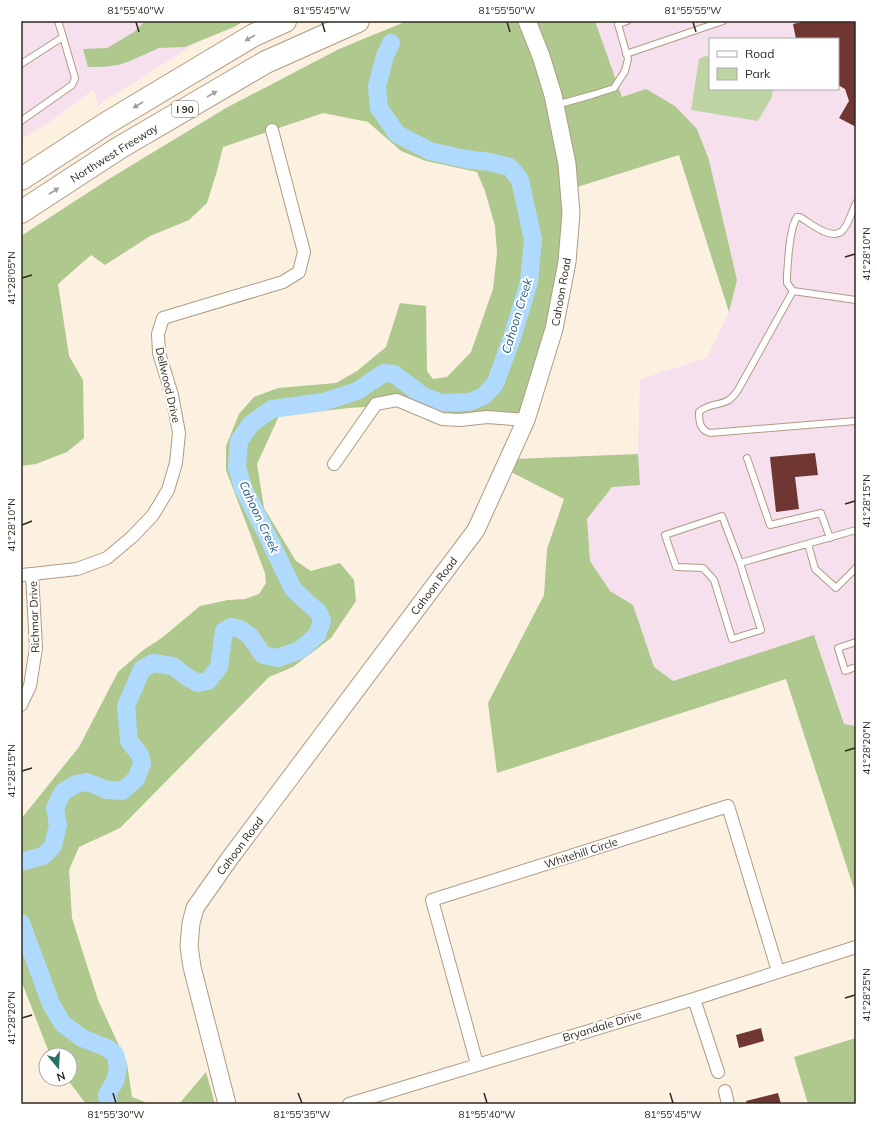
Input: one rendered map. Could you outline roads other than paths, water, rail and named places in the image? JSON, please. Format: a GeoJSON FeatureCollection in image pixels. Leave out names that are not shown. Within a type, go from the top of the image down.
{"type":"FeatureCollection","features":[{"type":"Feature","properties":{"kind":"highway","name":"I 90"},"geometry":{"type":"LineString","coordinates":[[21,179],[120,115],[254,36],[285,21]]}},
{"type":"Feature","properties":{"kind":"highway","name":"Northwest Freeway"},"geometry":{"type":"LineString","coordinates":[[21,212],[119,148],[266,62],[358,21]]}},
{"type":"Feature","properties":{"kind":"street","name":"Cahoon Road"},"geometry":{"type":"LineString","coordinates":[[227,1104],[192,967],[189,946],[191,923],[195,908],[230,858],[476,530],[526,420],[554,329],[567,262],[571,213],[567,164],[553,95],[528,21]]}},
{"type":"Feature","properties":{"kind":"street","name":"Dellwood Drive"},"geometry":{"type":"LineString","coordinates":[[27,575],[77,569],[107,558],[132,537],[153,516],[168,490],[176,463],[179,433],[172,395],[159,353],[158,334],[163,318],[283,282],[299,272],[304,252],[272,130]]}},
{"type":"Feature","properties":{"kind":"street"},"geometry":{"type":"LineString","coordinates":[[334,464],[376,404],[397,400],[442,419],[460,420],[486,417],[526,420]]}},
{"type":"Feature","properties":{"kind":"street","name":"Richmar Drive"},"geometry":{"type":"LineString","coordinates":[[21,705],[30,686],[36,648],[27,575]]}},
{"type":"Feature","properties":{"kind":"street","name":"Whitehill Circle"},"geometry":{"type":"LineString","coordinates":[[477,1064],[432,900],[728,806],[778,971]]}},
{"type":"Feature","properties":{"kind":"street","name":"Bryandale Drive"},"geometry":{"type":"LineString","coordinates":[[349,1104],[694,999],[856,947]]}},
{"type":"Feature","properties":{"kind":"street"},"geometry":{"type":"LineString","coordinates":[[694,999],[718,1072]]}},
{"type":"Feature","properties":{"kind":"street"},"geometry":{"type":"LineString","coordinates":[[725,1091],[728,1104]]}},
{"type":"Feature","properties":{"kind":"lane"},"geometry":{"type":"LineString","coordinates":[[21,121],[72,85],[75,78],[58,21]]}},
{"type":"Feature","properties":{"kind":"lane"},"geometry":{"type":"LineString","coordinates":[[555,105],[614,88],[625,71],[628,59],[618,24],[627,21]]}},
{"type":"Feature","properties":{"kind":"lane"},"geometry":{"type":"LineString","coordinates":[[626,54],[723,21]]}},
{"type":"Feature","properties":{"kind":"lane"},"geometry":{"type":"LineString","coordinates":[[21,64],[63,37]]}},
{"type":"Feature","properties":{"kind":"lane"},"geometry":{"type":"LineString","coordinates":[[856,203],[842,232],[832,235],[824,232],[800,217],[797,217],[794,221],[792,229],[786,276],[787,283],[793,291],[856,300]]}},
{"type":"Feature","properties":{"kind":"lane"},"geometry":{"type":"LineString","coordinates":[[793,291],[738,390],[728,401],[709,406],[699,412],[701,427],[710,433],[856,421]]}},
{"type":"Feature","properties":{"kind":"lane"},"geometry":{"type":"LineString","coordinates":[[747,458],[770,525],[821,513],[830,538]]}},
{"type":"Feature","properties":{"kind":"lane"},"geometry":{"type":"LineString","coordinates":[[722,516],[740,563],[761,630],[732,639],[714,580],[702,568],[676,567],[665,535],[722,516]]}},
{"type":"Feature","properties":{"kind":"lane"},"geometry":{"type":"LineString","coordinates":[[740,563],[856,530]]}},
{"type":"Feature","properties":{"kind":"lane"},"geometry":{"type":"LineString","coordinates":[[808,544],[814,569],[836,588],[856,568]]}},
{"type":"Feature","properties":{"kind":"lane"},"geometry":{"type":"LineString","coordinates":[[856,642],[838,648],[845,671],[856,667]]}},
{"type":"Feature","properties":{"kind":"waterway","name":"Cahoon Creek"},"geometry":{"type":"LineString","coordinates":[[21,862],[43,856],[53,846],[58,825],[55,808],[63,792],[76,784],[87,782],[107,790],[122,791],[136,779],[142,764],[140,755],[129,741],[126,706],[142,669],[153,663],[173,666],[187,677],[198,683],[208,681],[219,667],[224,631],[231,627],[240,629],[250,636],[263,655],[278,658],[300,650],[317,635],[322,621],[319,613],[293,589],[243,488],[237,467],[239,441],[251,424],[272,409],[323,402],[357,391],[384,373],[394,374],[423,396],[441,403],[469,402],[484,396],[495,384],[513,335],[529,282],[533,240],[520,180],[510,167],[430,151],[397,134],[379,108],[377,86],[385,56],[391,43]]}},
{"type":"Feature","properties":{"kind":"waterway","name":"Cahoon Creek"},"geometry":{"type":"LineString","coordinates":[[21,923],[51,1004],[63,1024],[82,1038],[107,1048],[115,1054],[118,1066],[116,1079],[107,1095],[109,1104]]}}]}
